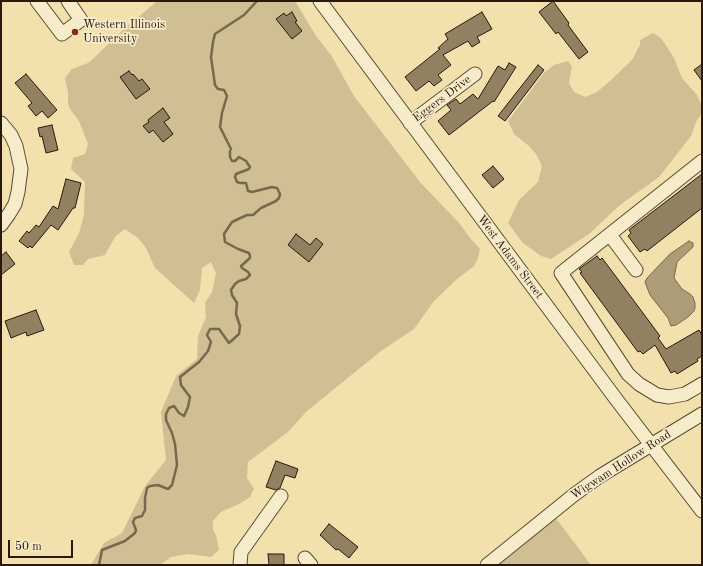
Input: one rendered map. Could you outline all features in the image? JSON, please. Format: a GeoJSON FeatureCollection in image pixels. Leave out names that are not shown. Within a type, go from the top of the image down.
{"type":"FeatureCollection","features":[{"type":"Feature","properties":{"kind":"street"},"geometry":{"type":"LineString","coordinates":[[37,1],[62,34],[82,20],[68,1]]}},
{"type":"Feature","properties":{"kind":"street","name":"West Adams Street"},"geometry":{"type":"LineString","coordinates":[[320,1],[616,400],[702,511]]}},
{"type":"Feature","properties":{"kind":"street","name":"Eggers Drive"},"geometry":{"type":"LineString","coordinates":[[410,123],[475,74]]}},
{"type":"Feature","properties":{"kind":"street"},"geometry":{"type":"LineString","coordinates":[[1,123],[11,135],[16,146],[20,169],[18,192],[14,204],[1,225]]}},
{"type":"Feature","properties":{"kind":"street"},"geometry":{"type":"LineString","coordinates":[[702,161],[561,274],[628,374],[639,384],[657,395],[669,397],[685,394],[702,384]]}},
{"type":"Feature","properties":{"kind":"street"},"geometry":{"type":"LineString","coordinates":[[610,235],[636,270]]}},
{"type":"Feature","properties":{"kind":"street","name":"Wigwam Hollow Road"},"geometry":{"type":"LineString","coordinates":[[487,565],[575,494],[613,468],[652,446],[702,414]]}},
{"type":"Feature","properties":{"kind":"street"},"geometry":{"type":"LineString","coordinates":[[240,565],[241,552],[281,496]]}},
{"type":"Feature","properties":{"kind":"shaded area"},"geometry":{"type":"Polygon","coordinates":[[[157,1],[295,1],[316,36],[331,55],[354,96],[420,182],[460,224],[480,249],[474,266],[457,279],[434,301],[414,329],[381,351],[307,411],[288,432],[248,462],[247,478],[254,489],[250,497],[221,512],[213,521],[213,530],[216,535],[219,550],[211,557],[188,554],[171,557],[160,565],[91,565],[104,543],[122,533],[145,486],[166,460],[161,412],[176,376],[197,359],[198,336],[206,317],[205,303],[212,292],[216,273],[211,262],[202,268],[200,290],[194,303],[155,268],[146,248],[138,238],[125,229],[115,237],[105,255],[88,259],[83,265],[74,265],[69,252],[79,233],[84,215],[85,182],[71,169],[73,158],[85,154],[88,144],[79,121],[68,104],[68,92],[65,78],[72,69],[88,63],[157,1]]]}},
{"type":"Feature","properties":{"kind":"shaded area"},"geometry":{"type":"Polygon","coordinates":[[[653,33],[661,38],[667,47],[674,58],[682,78],[697,95],[702,107],[702,113],[696,122],[691,136],[659,177],[620,205],[589,234],[551,259],[541,256],[523,243],[508,223],[519,200],[538,182],[542,166],[536,154],[529,146],[514,134],[508,121],[544,73],[554,65],[568,61],[572,67],[569,83],[574,92],[585,97],[597,92],[611,80],[632,60],[640,45],[640,40],[653,33]]]}},
{"type":"Feature","properties":{"kind":"shaded area"},"geometry":{"type":"Polygon","coordinates":[[[689,241],[693,243],[693,247],[677,262],[674,278],[682,289],[693,297],[695,308],[688,317],[676,325],[671,326],[668,318],[650,295],[645,282],[670,254],[689,241]]]}},
{"type":"Feature","properties":{"kind":"shaded area"},"geometry":{"type":"Polygon","coordinates":[[[552,513],[591,565],[487,565],[552,513]]]}},
{"type":"Feature","properties":{"kind":"building"},"geometry":{"type":"Polygon","coordinates":[[[553,1],[569,23],[568,25],[588,52],[579,59],[558,32],[556,34],[539,12],[553,1]]]}},
{"type":"Feature","properties":{"kind":"building"},"geometry":{"type":"Polygon","coordinates":[[[292,12],[297,21],[295,22],[302,31],[292,39],[276,19],[284,13],[286,16],[292,12]]]}},
{"type":"Feature","properties":{"kind":"building"},"geometry":{"type":"Polygon","coordinates":[[[482,12],[492,29],[477,37],[480,42],[472,47],[468,41],[443,55],[451,65],[438,75],[442,80],[434,86],[429,81],[416,91],[405,77],[440,49],[438,48],[448,39],[445,34],[482,12]]]}},
{"type":"Feature","properties":{"kind":"building"},"geometry":{"type":"Polygon","coordinates":[[[509,63],[516,67],[494,102],[493,101],[449,135],[438,121],[451,110],[447,105],[456,99],[460,104],[473,94],[478,99],[498,66],[505,70],[509,63]]]}},
{"type":"Feature","properties":{"kind":"building"},"geometry":{"type":"Polygon","coordinates":[[[702,64],[702,81],[694,70],[702,64]]]}},
{"type":"Feature","properties":{"kind":"building"},"geometry":{"type":"Polygon","coordinates":[[[538,65],[544,70],[505,121],[498,116],[538,65]]]}},
{"type":"Feature","properties":{"kind":"building"},"geometry":{"type":"Polygon","coordinates":[[[129,71],[139,81],[142,79],[150,89],[136,99],[120,77],[129,71]]]}},
{"type":"Feature","properties":{"kind":"building"},"geometry":{"type":"Polygon","coordinates":[[[26,74],[57,110],[48,118],[42,111],[36,116],[28,106],[32,103],[15,83],[26,74]]]}},
{"type":"Feature","properties":{"kind":"building"},"geometry":{"type":"Polygon","coordinates":[[[163,108],[170,118],[164,122],[173,134],[163,142],[153,130],[149,133],[143,126],[163,108]]]}},
{"type":"Feature","properties":{"kind":"building"},"geometry":{"type":"Polygon","coordinates":[[[52,125],[58,150],[46,153],[42,136],[40,137],[38,128],[52,125]]]}},
{"type":"Feature","properties":{"kind":"building"},"geometry":{"type":"Polygon","coordinates":[[[493,166],[504,179],[493,188],[482,175],[493,166]]]}},
{"type":"Feature","properties":{"kind":"building"},"geometry":{"type":"Polygon","coordinates":[[[702,174],[702,208],[647,251],[645,249],[640,252],[628,236],[631,233],[629,230],[702,174]]]}},
{"type":"Feature","properties":{"kind":"building"},"geometry":{"type":"Polygon","coordinates":[[[66,179],[81,183],[75,208],[73,208],[58,230],[51,225],[32,248],[30,246],[28,248],[19,241],[27,231],[29,233],[36,225],[39,227],[53,206],[58,209],[66,179]]]}},
{"type":"Feature","properties":{"kind":"building"},"geometry":{"type":"Polygon","coordinates":[[[296,234],[310,245],[316,238],[323,244],[309,262],[288,245],[296,234]]]}},
{"type":"Feature","properties":{"kind":"building"},"geometry":{"type":"Polygon","coordinates":[[[6,252],[15,264],[1,275],[1,256],[6,252]]]}},
{"type":"Feature","properties":{"kind":"building"},"geometry":{"type":"Polygon","coordinates":[[[597,256],[600,260],[602,258],[660,336],[658,338],[666,349],[699,330],[702,335],[702,356],[697,359],[698,361],[677,374],[675,371],[671,373],[655,345],[643,354],[640,351],[638,352],[580,273],[582,272],[579,269],[597,256]]]}},
{"type":"Feature","properties":{"kind":"building"},"geometry":{"type":"Polygon","coordinates":[[[36,310],[44,330],[27,336],[26,332],[11,338],[5,321],[36,310]]]}},
{"type":"Feature","properties":{"kind":"building"},"geometry":{"type":"Polygon","coordinates":[[[276,461],[298,469],[295,478],[285,475],[280,488],[276,490],[266,487],[276,461]]]}},
{"type":"Feature","properties":{"kind":"building"},"geometry":{"type":"Polygon","coordinates":[[[329,524],[358,547],[349,558],[338,549],[336,550],[320,535],[329,524]]]}},
{"type":"Feature","properties":{"kind":"building"},"geometry":{"type":"Polygon","coordinates":[[[268,554],[284,554],[284,565],[269,565],[268,554]]]}},
{"type":"Feature","properties":{"kind":"waterway"},"geometry":{"type":"LineString","coordinates":[[231,149],[220,127],[227,96],[224,90],[218,89],[215,85],[211,57],[213,42],[215,34],[244,15],[257,1]]}},
{"type":"Feature","properties":{"kind":"waterway"},"geometry":{"type":"LineString","coordinates":[[99,565],[102,550],[125,541],[135,533],[136,530],[133,522],[135,518],[142,516],[145,510],[147,488],[158,485],[168,489],[172,485],[177,465],[175,444],[166,420],[166,414],[169,408],[174,406],[179,413],[184,416],[190,397],[181,385],[180,377],[199,362],[208,351],[211,342],[207,335],[210,329],[219,329],[229,343],[239,334],[240,326],[236,314],[237,303],[231,290],[235,284],[246,279],[250,275],[241,266],[250,258],[250,256],[249,253],[225,242],[224,234],[232,222],[247,215],[253,215],[261,208],[276,201],[280,194],[277,188],[272,187],[252,192],[248,191],[246,183],[237,182],[235,177],[236,174],[249,169],[250,167],[246,161],[239,157],[235,161],[232,161],[230,151]]}},
{"type":"Feature","properties":{"kind":"place","name":"Western Illinois University"},"geometry":{"type":"Point","coordinates":[75,32]}}]}
